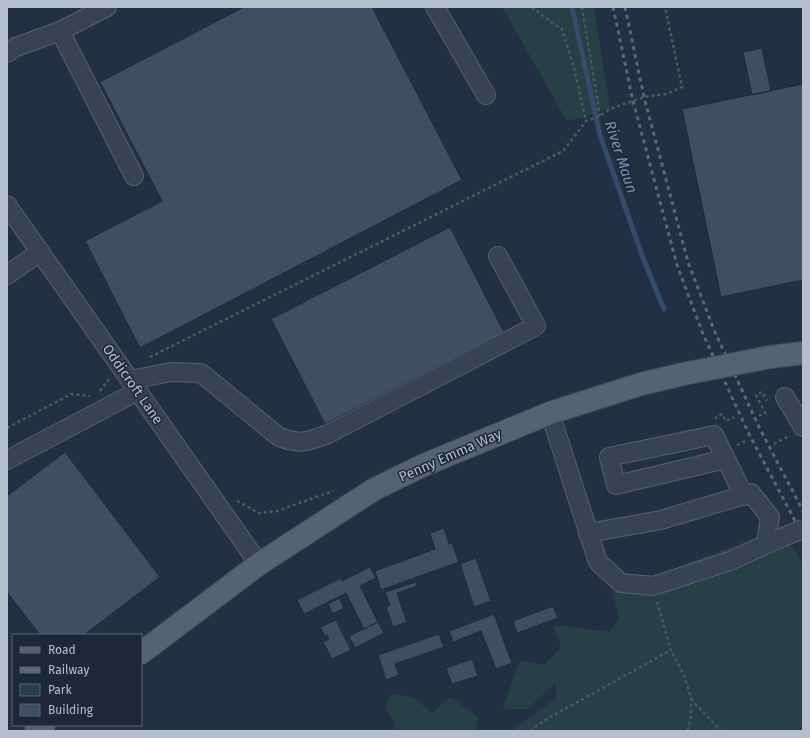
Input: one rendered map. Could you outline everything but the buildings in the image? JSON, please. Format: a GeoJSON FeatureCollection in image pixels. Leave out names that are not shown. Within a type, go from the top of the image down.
{"type":"FeatureCollection","features":[{"type":"Feature","properties":{"kind":"main road","name":"Penny Emma Way"},"geometry":{"type":"LineString","coordinates":[[142,651],[258,564],[373,490],[424,464],[550,413],[641,384],[770,357],[803,353]]}},
{"type":"Feature","properties":{"kind":"street"},"geometry":{"type":"LineString","coordinates":[[10,46],[60,31],[108,7]]}},
{"type":"Feature","properties":{"kind":"street"},"geometry":{"type":"LineString","coordinates":[[435,7],[486,95]]}},
{"type":"Feature","properties":{"kind":"street"},"geometry":{"type":"LineString","coordinates":[[60,31],[134,176]]}},
{"type":"Feature","properties":{"kind":"street","name":"Oddicroft Lane"},"geometry":{"type":"LineString","coordinates":[[7,205],[258,564]]}},
{"type":"Feature","properties":{"kind":"street"},"geometry":{"type":"LineString","coordinates":[[7,275],[40,252]]}},
{"type":"Feature","properties":{"kind":"street"},"geometry":{"type":"LineString","coordinates":[[7,460],[130,381],[171,372],[201,373],[279,436],[294,442],[310,441],[328,434],[536,326],[498,256]]}},
{"type":"Feature","properties":{"kind":"street"},"geometry":{"type":"LineString","coordinates":[[785,397],[797,431]]}},
{"type":"Feature","properties":{"kind":"street"},"geometry":{"type":"LineString","coordinates":[[550,413],[598,562],[621,583],[653,586],[730,561],[803,529]]}},
{"type":"Feature","properties":{"kind":"street"},"geometry":{"type":"LineString","coordinates":[[726,459],[616,485],[609,457],[714,435],[726,459],[744,496]]}},
{"type":"Feature","properties":{"kind":"street"},"geometry":{"type":"LineString","coordinates":[[588,533],[661,520],[752,493],[770,517],[772,542]]}},
{"type":"Feature","properties":{"kind":"path"},"geometry":{"type":"LineString","coordinates":[[532,7],[562,29],[588,121]]}},
{"type":"Feature","properties":{"kind":"path"},"geometry":{"type":"LineString","coordinates":[[582,7],[599,116]]}},
{"type":"Feature","properties":{"kind":"path"},"geometry":{"type":"LineString","coordinates":[[7,428],[72,394],[96,397],[106,381],[130,381],[563,151],[588,121],[610,109],[644,97],[666,94],[682,86],[665,7]]}},
{"type":"Feature","properties":{"kind":"path"},"geometry":{"type":"LineString","coordinates":[[760,416],[765,413],[756,395],[762,392],[768,402],[785,397]]}},
{"type":"Feature","properties":{"kind":"path"},"geometry":{"type":"LineString","coordinates":[[716,417],[722,414],[726,421],[734,417]]}},
{"type":"Feature","properties":{"kind":"path"},"geometry":{"type":"LineString","coordinates":[[774,444],[797,431]]}},
{"type":"Feature","properties":{"kind":"path"},"geometry":{"type":"LineString","coordinates":[[236,500],[259,513],[277,511],[337,490]]}},
{"type":"Feature","properties":{"kind":"path"},"geometry":{"type":"LineString","coordinates":[[653,586],[671,650],[684,675],[691,698],[691,715],[688,731]]}},
{"type":"Feature","properties":{"kind":"path"},"geometry":{"type":"LineString","coordinates":[[530,731],[547,719],[671,650]]}},
{"type":"Feature","properties":{"kind":"path"},"geometry":{"type":"LineString","coordinates":[[691,698],[721,731]]}},
{"type":"Feature","properties":{"kind":"green space"},"geometry":{"type":"Polygon","coordinates":[[[502,7],[594,7],[610,109],[567,121],[502,7]]]}},
{"type":"Feature","properties":{"kind":"green space"},"geometry":{"type":"Polygon","coordinates":[[[765,534],[785,534],[803,565],[803,731],[511,731],[556,698],[556,682],[528,709],[503,709],[520,660],[544,665],[561,648],[554,625],[610,632],[619,618],[609,578],[651,577],[765,534]]]}},
{"type":"Feature","properties":{"kind":"green space"},"geometry":{"type":"Polygon","coordinates":[[[391,694],[413,697],[432,713],[450,697],[478,717],[476,731],[393,731],[395,723],[385,708],[391,694]]]}},
{"type":"Feature","properties":{"kind":"waterway","name":"River Maun"},"geometry":{"type":"LineString","coordinates":[[572,7],[600,135],[643,258],[664,309]]}},
{"type":"Feature","properties":{"kind":"railway"},"geometry":{"type":"LineString","coordinates":[[613,7],[633,101],[677,265],[703,334],[748,432],[803,536]]}},
{"type":"Feature","properties":{"kind":"railway"},"geometry":{"type":"LineString","coordinates":[[625,7],[644,97],[688,262],[714,330],[759,427],[803,511]]}}]}
